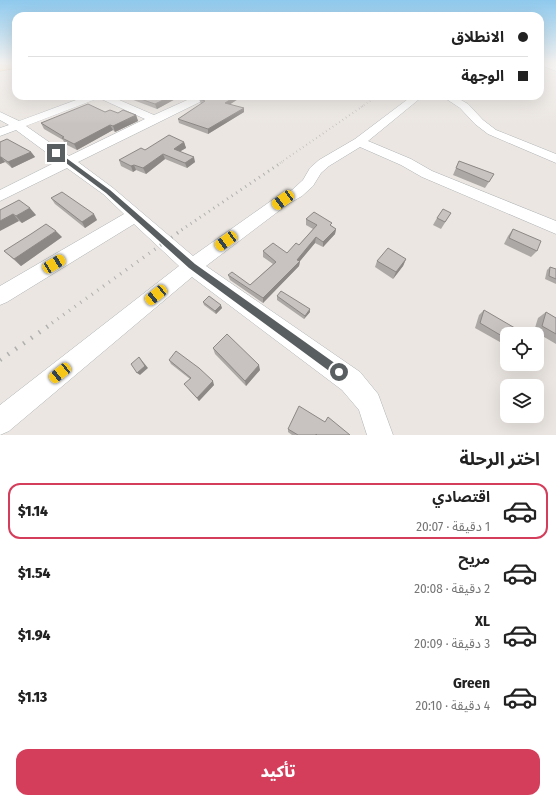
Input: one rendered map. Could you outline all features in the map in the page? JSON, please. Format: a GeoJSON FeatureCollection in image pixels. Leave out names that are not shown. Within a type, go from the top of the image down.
{"type":"FeatureCollection","features":[{"type":"Feature","properties":{"kind":"street"},"geometry":{"type":"LineString","coordinates":[[0,132],[85,100]]}},
{"type":"Feature","properties":{"kind":"street"},"geometry":{"type":"LineString","coordinates":[[111,100],[154,119]]}},
{"type":"Feature","properties":{"kind":"street"},"geometry":{"type":"LineString","coordinates":[[0,196],[195,100]]}},
{"type":"Feature","properties":{"kind":"street"},"geometry":{"type":"LineString","coordinates":[[0,422],[192,266],[283,200],[297,193],[308,183],[315,171],[324,163],[359,142],[413,100]]}},
{"type":"Feature","properties":{"kind":"street"},"geometry":{"type":"LineString","coordinates":[[454,100],[464,106],[478,122],[492,132],[556,159]]}},
{"type":"Feature","properties":{"kind":"street"},"geometry":{"type":"LineString","coordinates":[[0,115],[17,125],[108,191],[192,266],[351,381],[368,403],[380,435]]}},
{"type":"Feature","properties":{"kind":"street"},"geometry":{"type":"LineString","coordinates":[[359,142],[406,162],[427,174],[556,228]]}},
{"type":"Feature","properties":{"kind":"street"},"geometry":{"type":"LineString","coordinates":[[0,296],[136,215]]}},
{"type":"Feature","properties":{"kind":"building"},"geometry":{"type":"Polygon","coordinates":[[[144,100],[163,100],[155,104],[144,100]]]}},
{"type":"Feature","properties":{"kind":"building"},"geometry":{"type":"Polygon","coordinates":[[[202,100],[230,100],[225,103],[244,108],[208,129],[178,119],[205,101],[202,100]]]}},
{"type":"Feature","properties":{"kind":"building"},"geometry":{"type":"Polygon","coordinates":[[[88,104],[105,112],[110,110],[118,113],[123,110],[136,115],[113,126],[110,125],[74,144],[62,138],[64,137],[41,123],[88,104]]]}},
{"type":"Feature","properties":{"kind":"building"},"geometry":{"type":"Polygon","coordinates":[[[169,135],[184,142],[174,149],[194,157],[185,163],[163,154],[143,168],[134,165],[131,166],[119,160],[141,148],[145,150],[169,135]]]}},
{"type":"Feature","properties":{"kind":"building"},"geometry":{"type":"Polygon","coordinates":[[[7,139],[31,152],[8,162],[0,157],[0,142],[7,139]]]}},
{"type":"Feature","properties":{"kind":"building"},"geometry":{"type":"Polygon","coordinates":[[[459,161],[494,174],[489,182],[456,168],[459,161]]]}},
{"type":"Feature","properties":{"kind":"building"},"geometry":{"type":"Polygon","coordinates":[[[62,192],[94,214],[82,222],[51,198],[62,192]]]}},
{"type":"Feature","properties":{"kind":"building"},"geometry":{"type":"Polygon","coordinates":[[[19,200],[30,208],[16,216],[13,214],[0,221],[0,210],[19,200]]]}},
{"type":"Feature","properties":{"kind":"building"},"geometry":{"type":"Polygon","coordinates":[[[443,209],[451,213],[445,222],[437,218],[443,209]]]}},
{"type":"Feature","properties":{"kind":"building"},"geometry":{"type":"Polygon","coordinates":[[[314,212],[332,223],[330,225],[336,229],[323,242],[316,237],[297,260],[300,261],[263,298],[228,275],[232,272],[250,285],[276,262],[263,251],[273,243],[287,253],[296,243],[299,245],[317,225],[306,219],[314,212]]]}},
{"type":"Feature","properties":{"kind":"building"},"geometry":{"type":"Polygon","coordinates":[[[46,224],[56,231],[14,259],[4,251],[31,234],[46,224]]]}},
{"type":"Feature","properties":{"kind":"building"},"geometry":{"type":"Polygon","coordinates":[[[513,229],[541,241],[537,251],[509,238],[513,229]]]}},
{"type":"Feature","properties":{"kind":"building"},"geometry":{"type":"Polygon","coordinates":[[[388,248],[406,259],[396,272],[377,261],[388,248]]]}},
{"type":"Feature","properties":{"kind":"building"},"geometry":{"type":"Polygon","coordinates":[[[550,267],[556,269],[556,279],[549,276],[550,267]]]}},
{"type":"Feature","properties":{"kind":"building"},"geometry":{"type":"Polygon","coordinates":[[[281,291],[310,309],[305,316],[277,296],[281,291]]]}},
{"type":"Feature","properties":{"kind":"building"},"geometry":{"type":"Polygon","coordinates":[[[209,296],[221,305],[215,311],[203,302],[209,296]]]}},
{"type":"Feature","properties":{"kind":"building"},"geometry":{"type":"Polygon","coordinates":[[[484,310],[513,327],[500,327],[500,335],[480,323],[484,310]]]}},
{"type":"Feature","properties":{"kind":"building"},"geometry":{"type":"Polygon","coordinates":[[[546,312],[556,318],[556,334],[544,327],[542,326],[546,312]]]}},
{"type":"Feature","properties":{"kind":"building"},"geometry":{"type":"Polygon","coordinates":[[[227,334],[259,365],[245,381],[213,348],[227,334]]]}},
{"type":"Feature","properties":{"kind":"building"},"geometry":{"type":"Polygon","coordinates":[[[176,351],[199,368],[213,381],[197,398],[184,384],[191,378],[169,360],[176,351]]]}},
{"type":"Feature","properties":{"kind":"building"},"geometry":{"type":"Polygon","coordinates":[[[139,357],[145,366],[137,373],[131,364],[139,357]]]}},
{"type":"Feature","properties":{"kind":"building"},"geometry":{"type":"Polygon","coordinates":[[[299,406],[325,422],[328,417],[350,435],[298,435],[288,429],[299,406]]]}},
{"type":"Feature","properties":{"kind":"railway"},"geometry":{"type":"LineString","coordinates":[[361,107],[372,100]]}},
{"type":"Feature","properties":{"kind":"railway"},"geometry":{"type":"LineString","coordinates":[[280,163],[363,106]]}},
{"type":"Feature","properties":{"kind":"railway"},"geometry":{"type":"LineString","coordinates":[[177,233],[282,162]]}},
{"type":"Feature","properties":{"kind":"railway"},"geometry":{"type":"LineString","coordinates":[[52,323],[179,232]]}},
{"type":"Feature","properties":{"kind":"railway"},"geometry":{"type":"LineString","coordinates":[[0,360],[54,322]]}},
{"type":"Feature","properties":{"kind":"route"},"geometry":{"type":"LineString","coordinates":[[56,153],[108,191],[192,266],[339,372]]}}]}
